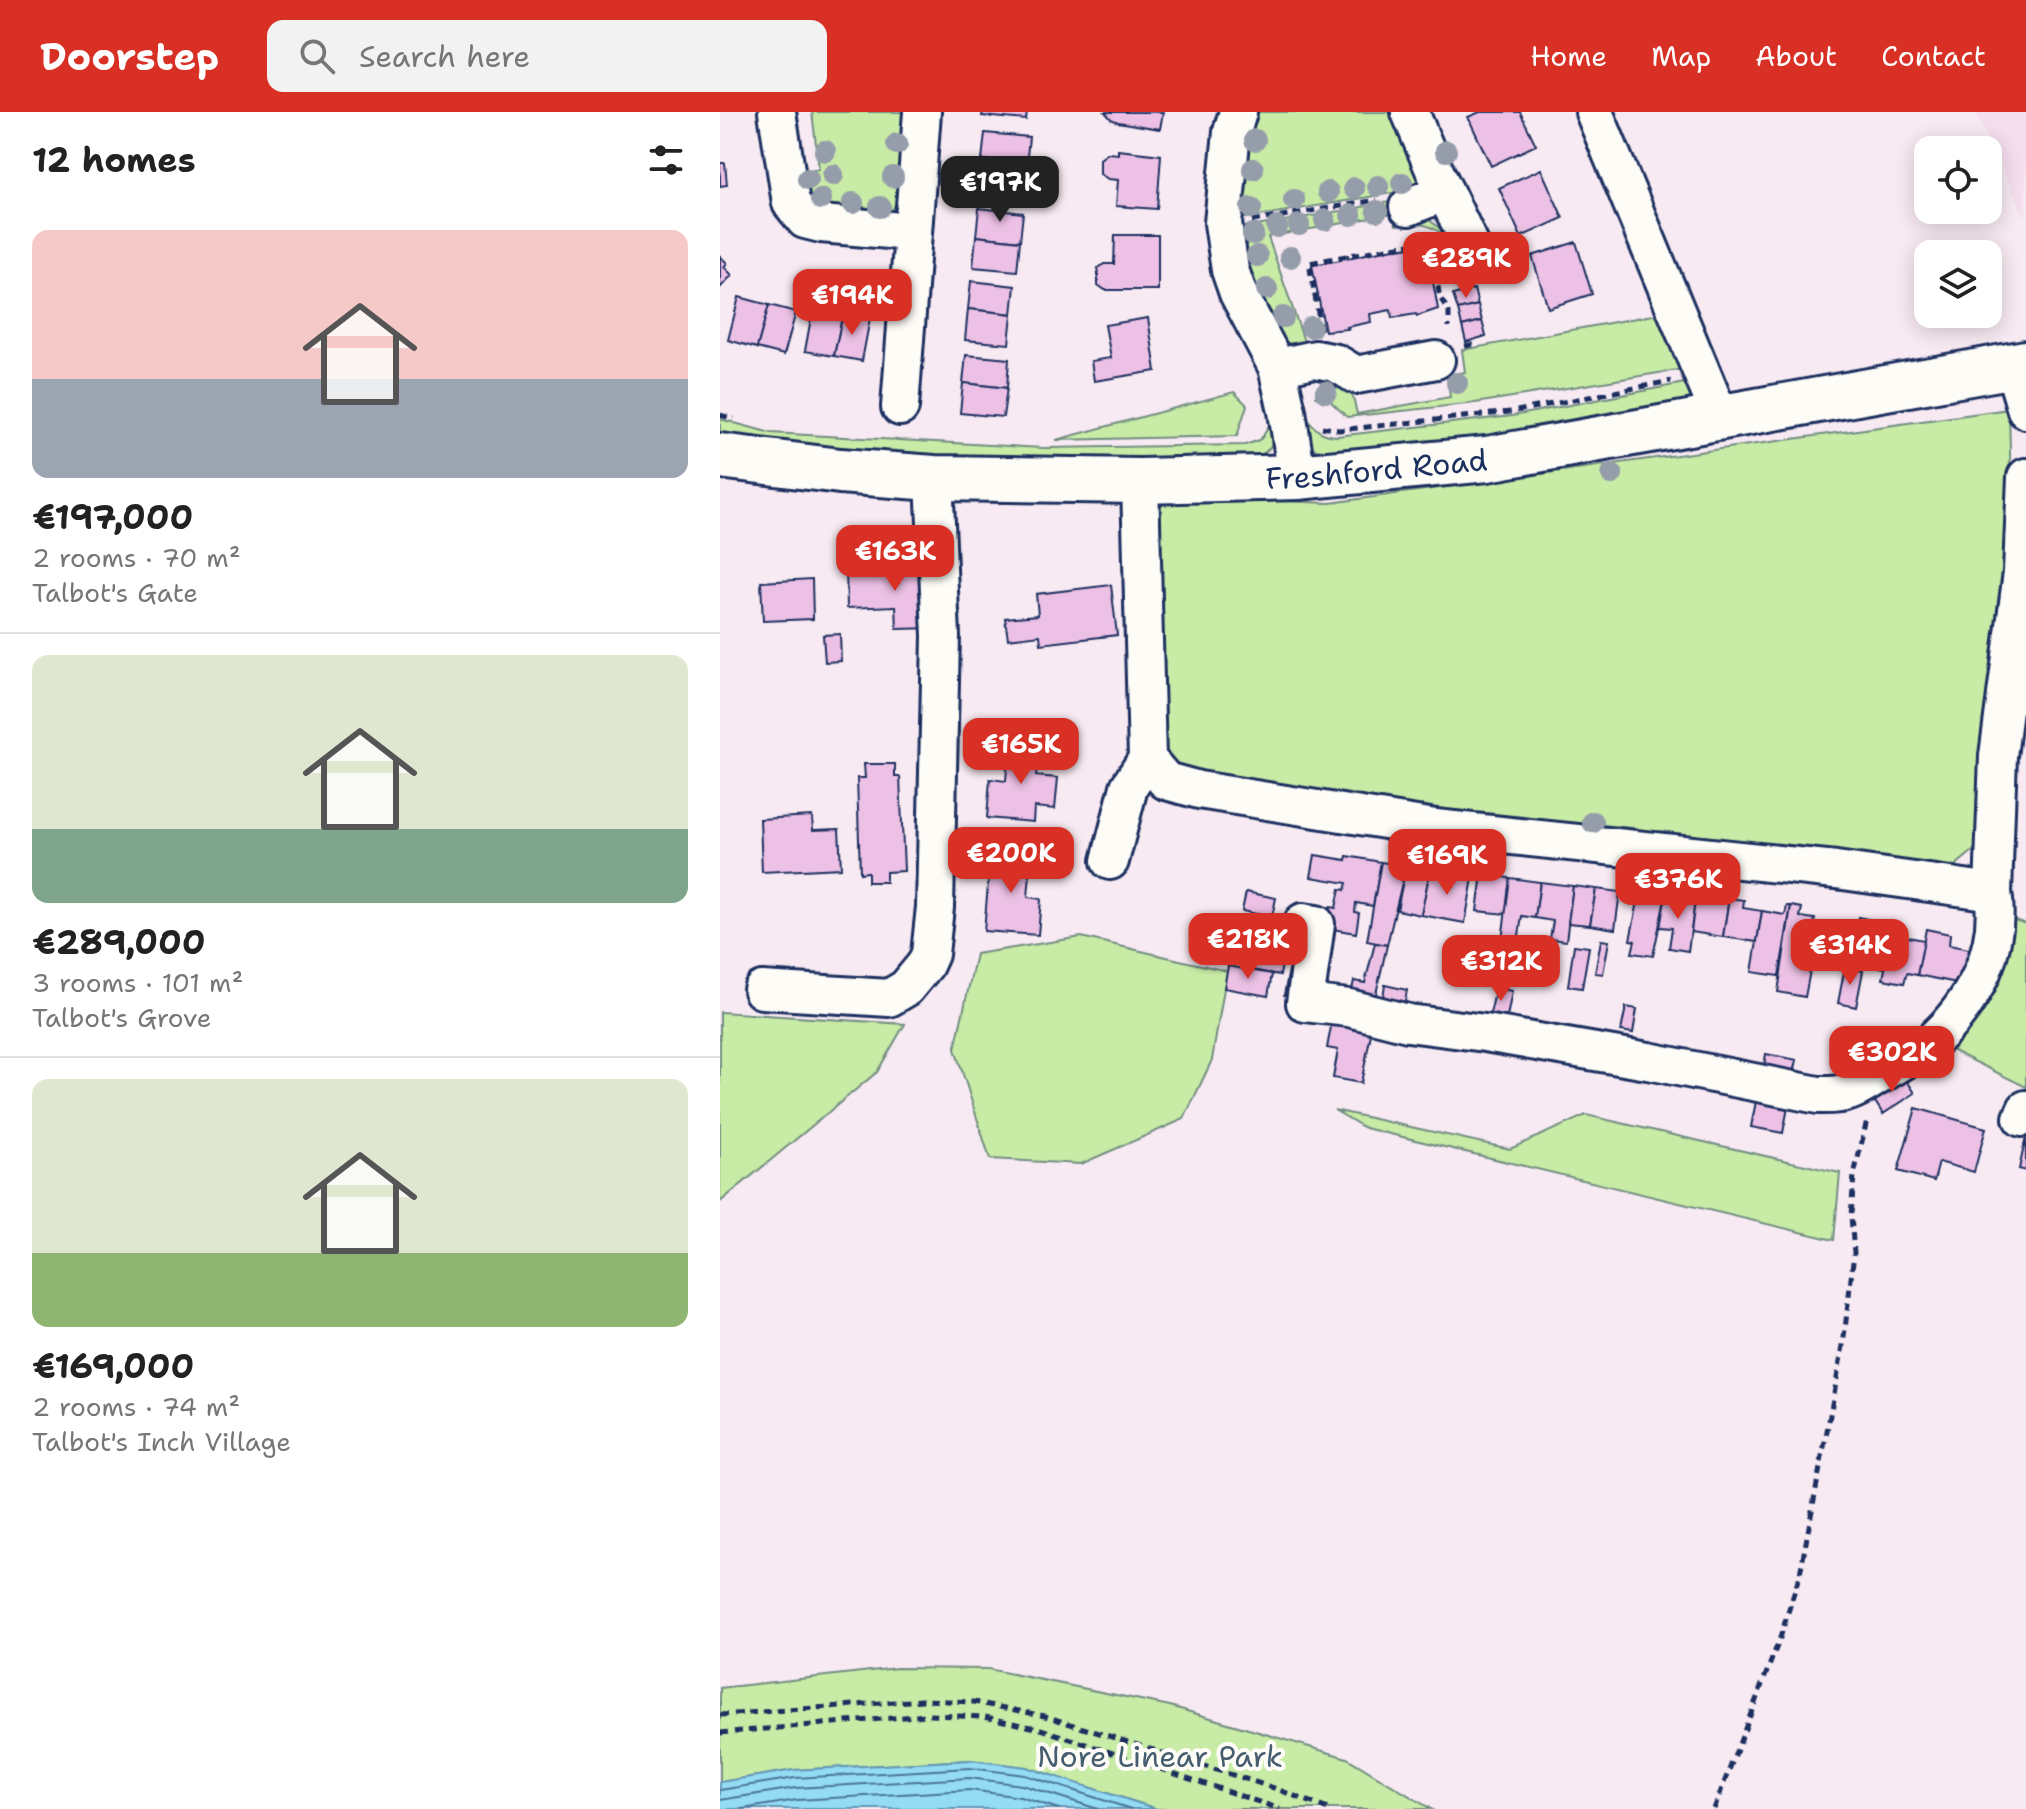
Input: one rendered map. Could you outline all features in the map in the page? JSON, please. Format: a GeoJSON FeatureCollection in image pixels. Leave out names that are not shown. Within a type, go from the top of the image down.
{"type":"FeatureCollection","features":[{"type":"Feature","properties":{"kind":"main road","name":"Freshford Road"},"geometry":{"type":"LineString","coordinates":[[733,439],[840,471],[934,478],[1140,481],[1297,477],[1487,459],[2020,364]]}},
{"type":"Feature","properties":{"kind":"street"},"geometry":{"type":"LineString","coordinates":[[777,112],[791,203],[805,220],[912,232]]}},
{"type":"Feature","properties":{"kind":"street"},"geometry":{"type":"LineString","coordinates":[[900,407],[922,112]]}},
{"type":"Feature","properties":{"kind":"street"},"geometry":{"type":"LineString","coordinates":[[1238,112],[1232,132],[1223,223],[1230,270],[1238,293],[1277,367],[1297,477]]}},
{"type":"Feature","properties":{"kind":"street"},"geometry":{"type":"LineString","coordinates":[[1410,112],[1478,261]]}},
{"type":"Feature","properties":{"kind":"street"},"geometry":{"type":"LineString","coordinates":[[1594,112],[1720,417]]}},
{"type":"Feature","properties":{"kind":"street"},"geometry":{"type":"LineString","coordinates":[[1397,202],[1445,192]]}},
{"type":"Feature","properties":{"kind":"street"},"geometry":{"type":"LineString","coordinates":[[1277,367],[1315,359],[1345,367],[1356,375],[1451,353]]}},
{"type":"Feature","properties":{"kind":"street"},"geometry":{"type":"LineString","coordinates":[[2020,364],[2026,410]]}},
{"type":"Feature","properties":{"kind":"street"},"geometry":{"type":"LineString","coordinates":[[1303,922],[1316,924],[1305,1003],[1349,1008],[1408,1023],[1648,1061],[1818,1095],[1842,1095],[1859,1088],[1932,1041],[1977,985],[1988,962],[1996,907],[1993,892],[1998,756],[2022,572],[2026,477]]}},
{"type":"Feature","properties":{"kind":"street"},"geometry":{"type":"LineString","coordinates":[[762,990],[889,998],[906,988],[930,954],[935,907],[941,636],[934,478]]}},
{"type":"Feature","properties":{"kind":"street"},"geometry":{"type":"LineString","coordinates":[[1110,861],[1129,787],[1147,759],[1140,481]]}},
{"type":"Feature","properties":{"kind":"street"},"geometry":{"type":"LineString","coordinates":[[1147,759],[1166,781],[1199,790],[1435,828],[1836,870],[1993,892],[2026,907]]}},
{"type":"Feature","properties":{"kind":"path"},"geometry":{"type":"LineString","coordinates":[[1238,223],[1397,202]]}},
{"type":"Feature","properties":{"kind":"path"},"geometry":{"type":"LineString","coordinates":[[1323,339],[1309,263],[1430,240],[1440,298],[1449,311],[1449,327]]}},
{"type":"Feature","properties":{"kind":"path"},"geometry":{"type":"LineString","coordinates":[[1451,353],[1475,344]]}},
{"type":"Feature","properties":{"kind":"path"},"geometry":{"type":"LineString","coordinates":[[1318,426],[1339,430],[1511,412],[1680,379]]}},
{"type":"Feature","properties":{"kind":"path"},"geometry":{"type":"LineString","coordinates":[[720,415],[733,439]]}},
{"type":"Feature","properties":{"kind":"path"},"geometry":{"type":"LineString","coordinates":[[1714,1809],[1780,1638],[1800,1574],[1843,1346],[1854,1253],[1851,1216],[1854,1175],[1869,1113],[1865,1094],[1859,1088]]}},
{"type":"Feature","properties":{"kind":"path"},"geometry":{"type":"LineString","coordinates":[[720,1715],[922,1700],[974,1702],[1045,1716],[1274,1788],[1328,1809]]}},
{"type":"Feature","properties":{"kind":"path"},"geometry":{"type":"LineString","coordinates":[[720,1733],[927,1715],[985,1717],[1041,1729],[1280,1809]]}},
{"type":"Feature","properties":{"kind":"shaded area"},"geometry":{"type":"Polygon","coordinates":[[[1975,112],[2026,112],[2026,218],[2002,168],[2002,136],[1987,136],[1975,112]]]}},
{"type":"Feature","properties":{"kind":"green space"},"geometry":{"type":"Polygon","coordinates":[[[812,112],[907,112],[899,198],[890,214],[879,216],[806,203],[798,173],[819,169],[812,112]]]}},
{"type":"Feature","properties":{"kind":"green space"},"geometry":{"type":"Polygon","coordinates":[[[1253,112],[1396,112],[1419,179],[1412,187],[1398,192],[1240,219],[1247,135],[1253,112]]]}},
{"type":"Feature","properties":{"kind":"green space"},"geometry":{"type":"Polygon","coordinates":[[[1400,200],[1436,226],[1454,246],[1428,226],[1396,225],[1392,214],[1268,237],[1306,347],[1288,343],[1274,331],[1243,262],[1240,229],[1400,200]]]}},
{"type":"Feature","properties":{"kind":"green space"},"geometry":{"type":"Polygon","coordinates":[[[1659,314],[1683,369],[1475,403],[1347,417],[1328,399],[1316,397],[1316,389],[1346,383],[1352,392],[1357,414],[1450,397],[1447,375],[1465,372],[1462,350],[1659,314]]]}},
{"type":"Feature","properties":{"kind":"green space"},"geometry":{"type":"Polygon","coordinates":[[[1690,382],[1699,406],[1443,449],[1321,454],[1310,445],[1303,418],[1307,418],[1319,431],[1337,436],[1512,416],[1690,382]]]}},
{"type":"Feature","properties":{"kind":"green space"},"geometry":{"type":"Polygon","coordinates":[[[1234,392],[1247,405],[1237,436],[1056,440],[1234,392]]]}},
{"type":"Feature","properties":{"kind":"green space"},"geometry":{"type":"Polygon","coordinates":[[[2009,409],[2012,537],[1980,840],[1974,850],[1955,866],[1957,870],[1867,862],[1661,831],[1655,838],[1643,838],[1632,828],[1593,824],[1447,819],[1442,809],[1422,805],[1413,814],[1195,778],[1163,761],[1159,732],[1159,496],[1330,503],[2009,409]]]}},
{"type":"Feature","properties":{"kind":"green space"},"geometry":{"type":"Polygon","coordinates":[[[720,419],[771,433],[1043,448],[1245,445],[1261,438],[1273,419],[1274,433],[1270,447],[1255,459],[1057,467],[720,439],[720,419]]]}},
{"type":"Feature","properties":{"kind":"green space"},"geometry":{"type":"Polygon","coordinates":[[[2006,917],[2026,924],[2026,1087],[1943,1046],[2006,917]]]}},
{"type":"Feature","properties":{"kind":"green space"},"geometry":{"type":"Polygon","coordinates":[[[1081,937],[1227,971],[1212,1060],[1184,1119],[1081,1164],[990,1159],[955,1049],[976,954],[1081,937]]]}},
{"type":"Feature","properties":{"kind":"green space"},"geometry":{"type":"Polygon","coordinates":[[[720,1012],[905,1024],[877,1072],[720,1202],[720,1012]]]}},
{"type":"Feature","properties":{"kind":"green space"},"geometry":{"type":"Polygon","coordinates":[[[1334,1110],[1510,1149],[1586,1115],[1840,1173],[1834,1240],[1365,1128],[1334,1110]]]}},
{"type":"Feature","properties":{"kind":"green space","name":"Nore Linear Park"},"geometry":{"type":"Polygon","coordinates":[[[897,1668],[988,1669],[1170,1706],[1347,1758],[1431,1809],[1157,1809],[1026,1767],[970,1760],[794,1770],[720,1782],[720,1688],[897,1668]]]}},
{"type":"Feature","properties":{"kind":"water"},"geometry":{"type":"Polygon","coordinates":[[[970,1760],[1026,1767],[1157,1809],[720,1809],[720,1782],[794,1770],[970,1760]]]}},
{"type":"Feature","properties":{"kind":"building"},"geometry":{"type":"Polygon","coordinates":[[[983,112],[1027,112],[1026,120],[982,116],[983,112]]]}},
{"type":"Feature","properties":{"kind":"building"},"geometry":{"type":"Polygon","coordinates":[[[1105,112],[1163,112],[1160,129],[1118,122],[1105,112]]]}},
{"type":"Feature","properties":{"kind":"building"},"geometry":{"type":"Polygon","coordinates":[[[1480,112],[1520,112],[1536,145],[1491,166],[1468,117],[1480,112]]]}},
{"type":"Feature","properties":{"kind":"building"},"geometry":{"type":"Polygon","coordinates":[[[985,133],[1029,137],[1026,166],[982,160],[985,133]]]}},
{"type":"Feature","properties":{"kind":"building"},"geometry":{"type":"Polygon","coordinates":[[[1118,150],[1161,155],[1157,209],[1116,206],[1118,180],[1100,174],[1100,159],[1108,153],[1118,154],[1118,150]]]}},
{"type":"Feature","properties":{"kind":"building"},"geometry":{"type":"Polygon","coordinates":[[[982,160],[1026,166],[1023,195],[979,191],[982,160]]]}},
{"type":"Feature","properties":{"kind":"building"},"geometry":{"type":"Polygon","coordinates":[[[720,163],[725,163],[727,185],[720,186],[720,163]]]}},
{"type":"Feature","properties":{"kind":"building"},"geometry":{"type":"Polygon","coordinates":[[[1541,169],[1563,218],[1521,237],[1499,188],[1541,169]]]}},
{"type":"Feature","properties":{"kind":"building"},"geometry":{"type":"Polygon","coordinates":[[[979,208],[1023,213],[1020,241],[976,236],[979,208]]]}},
{"type":"Feature","properties":{"kind":"building"},"geometry":{"type":"Polygon","coordinates":[[[1115,235],[1158,235],[1158,290],[1105,290],[1098,285],[1098,268],[1104,264],[1114,264],[1115,235]]]}},
{"type":"Feature","properties":{"kind":"building"},"geometry":{"type":"Polygon","coordinates":[[[976,236],[1020,241],[1017,271],[973,267],[976,236]]]}},
{"type":"Feature","properties":{"kind":"building"},"geometry":{"type":"Polygon","coordinates":[[[1576,242],[1592,294],[1548,308],[1532,256],[1576,242]]]}},
{"type":"Feature","properties":{"kind":"building"},"geometry":{"type":"Polygon","coordinates":[[[1426,244],[1438,309],[1417,316],[1392,318],[1391,310],[1370,314],[1371,322],[1348,329],[1325,331],[1312,265],[1341,260],[1340,257],[1348,255],[1348,258],[1426,244]]]}},
{"type":"Feature","properties":{"kind":"building"},"geometry":{"type":"Polygon","coordinates":[[[720,256],[727,263],[724,267],[732,275],[720,288],[720,256]]]}},
{"type":"Feature","properties":{"kind":"building"},"geometry":{"type":"Polygon","coordinates":[[[971,281],[1015,286],[1012,314],[968,309],[971,281]]]}},
{"type":"Feature","properties":{"kind":"building"},"geometry":{"type":"Polygon","coordinates":[[[1474,289],[1478,305],[1458,310],[1453,295],[1474,289]]]}},
{"type":"Feature","properties":{"kind":"building"},"geometry":{"type":"Polygon","coordinates":[[[739,297],[769,305],[757,348],[728,340],[739,297]]]}},
{"type":"Feature","properties":{"kind":"building"},"geometry":{"type":"Polygon","coordinates":[[[769,305],[796,312],[784,355],[757,348],[769,305]]]}},
{"type":"Feature","properties":{"kind":"building"},"geometry":{"type":"Polygon","coordinates":[[[1478,305],[1482,321],[1462,326],[1458,310],[1478,305]]]}},
{"type":"Feature","properties":{"kind":"building"},"geometry":{"type":"Polygon","coordinates":[[[813,307],[843,313],[834,356],[805,351],[813,307]]]}},
{"type":"Feature","properties":{"kind":"building"},"geometry":{"type":"Polygon","coordinates":[[[968,309],[1012,314],[1009,344],[965,340],[968,309]]]}},
{"type":"Feature","properties":{"kind":"building"},"geometry":{"type":"Polygon","coordinates":[[[843,313],[870,318],[862,361],[834,356],[843,313]]]}},
{"type":"Feature","properties":{"kind":"building"},"geometry":{"type":"Polygon","coordinates":[[[1148,318],[1156,371],[1094,381],[1091,361],[1111,358],[1105,325],[1148,318]]]}},
{"type":"Feature","properties":{"kind":"building"},"geometry":{"type":"Polygon","coordinates":[[[1482,321],[1486,336],[1466,342],[1462,326],[1482,321]]]}},
{"type":"Feature","properties":{"kind":"building"},"geometry":{"type":"Polygon","coordinates":[[[966,355],[1009,359],[1007,388],[963,383],[966,355]]]}},
{"type":"Feature","properties":{"kind":"building"},"geometry":{"type":"Polygon","coordinates":[[[963,383],[1007,388],[1003,417],[960,413],[963,383]]]}},
{"type":"Feature","properties":{"kind":"building"},"geometry":{"type":"Polygon","coordinates":[[[933,567],[935,628],[897,629],[896,606],[847,608],[846,569],[933,567]]]}},
{"type":"Feature","properties":{"kind":"building"},"geometry":{"type":"Polygon","coordinates":[[[812,579],[813,619],[763,621],[761,582],[812,579]]]}},
{"type":"Feature","properties":{"kind":"building"},"geometry":{"type":"Polygon","coordinates":[[[1111,585],[1117,635],[1041,644],[1040,635],[1008,639],[1005,618],[1038,615],[1036,594],[1111,585]]]}},
{"type":"Feature","properties":{"kind":"building"},"geometry":{"type":"Polygon","coordinates":[[[840,634],[841,661],[825,662],[823,635],[840,634]]]}},
{"type":"Feature","properties":{"kind":"building"},"geometry":{"type":"Polygon","coordinates":[[[1009,740],[1039,743],[1036,776],[1058,778],[1055,809],[1034,807],[1033,822],[987,818],[990,779],[1006,781],[1009,740]]]}},
{"type":"Feature","properties":{"kind":"building"},"geometry":{"type":"Polygon","coordinates":[[[864,764],[895,764],[895,777],[900,777],[904,871],[886,872],[886,882],[868,882],[868,872],[860,873],[857,778],[865,778],[864,764]]]}},
{"type":"Feature","properties":{"kind":"building"},"geometry":{"type":"Polygon","coordinates":[[[812,816],[813,830],[839,829],[841,868],[762,872],[760,819],[812,816]]]}},
{"type":"Feature","properties":{"kind":"building"},"geometry":{"type":"Polygon","coordinates":[[[991,849],[1032,852],[1028,897],[1041,899],[1038,935],[984,931],[991,849]]]}},
{"type":"Feature","properties":{"kind":"building"},"geometry":{"type":"Polygon","coordinates":[[[1315,855],[1381,862],[1373,906],[1356,903],[1355,912],[1359,913],[1356,933],[1326,928],[1330,907],[1336,908],[1340,889],[1345,890],[1347,883],[1311,877],[1315,855]]]}},
{"type":"Feature","properties":{"kind":"building"},"geometry":{"type":"Polygon","coordinates":[[[1381,862],[1406,866],[1387,945],[1367,941],[1381,862]]]}},
{"type":"Feature","properties":{"kind":"building"},"geometry":{"type":"Polygon","coordinates":[[[1406,866],[1430,871],[1421,915],[1397,910],[1406,866]]]}},
{"type":"Feature","properties":{"kind":"building"},"geometry":{"type":"Polygon","coordinates":[[[1430,871],[1473,878],[1465,923],[1421,915],[1430,871]]]}},
{"type":"Feature","properties":{"kind":"building"},"geometry":{"type":"Polygon","coordinates":[[[1482,874],[1510,878],[1506,914],[1477,911],[1482,874]]]}},
{"type":"Feature","properties":{"kind":"building"},"geometry":{"type":"Polygon","coordinates":[[[1510,878],[1540,882],[1535,918],[1522,916],[1518,942],[1502,940],[1510,878]]]}},
{"type":"Feature","properties":{"kind":"building"},"geometry":{"type":"Polygon","coordinates":[[[1540,882],[1573,886],[1566,941],[1550,939],[1553,921],[1535,918],[1540,882]]]}},
{"type":"Feature","properties":{"kind":"building"},"geometry":{"type":"Polygon","coordinates":[[[1573,886],[1596,889],[1590,925],[1568,923],[1573,886]]]}},
{"type":"Feature","properties":{"kind":"building"},"geometry":{"type":"Polygon","coordinates":[[[1651,888],[1667,890],[1653,956],[1632,953],[1635,941],[1630,940],[1640,892],[1650,893],[1651,888]]]}},
{"type":"Feature","properties":{"kind":"building"},"geometry":{"type":"Polygon","coordinates":[[[1596,889],[1620,892],[1615,929],[1590,925],[1596,889]]]}},
{"type":"Feature","properties":{"kind":"building"},"geometry":{"type":"Polygon","coordinates":[[[1667,890],[1671,891],[1670,897],[1695,901],[1688,951],[1669,948],[1672,928],[1660,927],[1667,890]]]}},
{"type":"Feature","properties":{"kind":"building"},"geometry":{"type":"Polygon","coordinates":[[[1246,892],[1276,898],[1272,917],[1242,911],[1246,892]]]}},
{"type":"Feature","properties":{"kind":"building"},"geometry":{"type":"Polygon","coordinates":[[[1711,895],[1729,898],[1723,937],[1691,932],[1695,901],[1710,903],[1711,895]]]}},
{"type":"Feature","properties":{"kind":"building"},"geometry":{"type":"Polygon","coordinates":[[[1729,898],[1744,900],[1743,908],[1762,911],[1757,942],[1723,937],[1729,898]]]}},
{"type":"Feature","properties":{"kind":"building"},"geometry":{"type":"Polygon","coordinates":[[[1787,906],[1791,906],[1779,976],[1752,972],[1762,911],[1785,915],[1787,906]]]}},
{"type":"Feature","properties":{"kind":"building"},"geometry":{"type":"Polygon","coordinates":[[[1791,906],[1802,908],[1800,917],[1815,919],[1810,950],[1814,950],[1805,997],[1778,992],[1791,906]]]}},
{"type":"Feature","properties":{"kind":"building"},"geometry":{"type":"Polygon","coordinates":[[[1858,917],[1877,921],[1875,930],[1892,934],[1885,968],[1849,961],[1858,917]]]}},
{"type":"Feature","properties":{"kind":"building"},"geometry":{"type":"Polygon","coordinates":[[[1926,929],[1950,934],[1949,945],[1974,950],[1967,985],[1917,975],[1926,929]]]}},
{"type":"Feature","properties":{"kind":"building"},"geometry":{"type":"Polygon","coordinates":[[[1892,934],[1924,940],[1917,975],[1907,973],[1904,983],[1883,979],[1892,934]]]}},
{"type":"Feature","properties":{"kind":"building"},"geometry":{"type":"Polygon","coordinates":[[[1601,940],[1609,941],[1603,974],[1595,973],[1601,940]]]}},
{"type":"Feature","properties":{"kind":"building"},"geometry":{"type":"Polygon","coordinates":[[[1375,943],[1387,945],[1373,1007],[1349,1003],[1354,981],[1365,983],[1375,943]]]}},
{"type":"Feature","properties":{"kind":"building"},"geometry":{"type":"Polygon","coordinates":[[[1574,945],[1589,947],[1582,988],[1568,986],[1574,945]]]}},
{"type":"Feature","properties":{"kind":"building"},"geometry":{"type":"Polygon","coordinates":[[[1254,955],[1283,960],[1280,975],[1251,970],[1254,955]]]}},
{"type":"Feature","properties":{"kind":"building"},"geometry":{"type":"Polygon","coordinates":[[[1228,966],[1272,974],[1268,996],[1224,988],[1228,966]]]}},
{"type":"Feature","properties":{"kind":"building"},"geometry":{"type":"Polygon","coordinates":[[[1845,967],[1863,971],[1856,1007],[1838,1003],[1845,967]]]}},
{"type":"Feature","properties":{"kind":"building"},"geometry":{"type":"Polygon","coordinates":[[[1289,970],[1302,973],[1297,997],[1284,995],[1289,970]]]}},
{"type":"Feature","properties":{"kind":"building"},"geometry":{"type":"Polygon","coordinates":[[[1385,985],[1407,990],[1403,1012],[1381,1008],[1385,985]]]}},
{"type":"Feature","properties":{"kind":"building"},"geometry":{"type":"Polygon","coordinates":[[[1496,988],[1512,991],[1507,1017],[1490,1014],[1496,988]]]}},
{"type":"Feature","properties":{"kind":"building"},"geometry":{"type":"Polygon","coordinates":[[[1626,1007],[1637,1009],[1633,1033],[1621,1031],[1626,1007]]]}},
{"type":"Feature","properties":{"kind":"building"},"geometry":{"type":"Polygon","coordinates":[[[1333,1016],[1373,1024],[1361,1083],[1333,1078],[1338,1050],[1327,1048],[1333,1016]]]}},
{"type":"Feature","properties":{"kind":"building"},"geometry":{"type":"Polygon","coordinates":[[[1766,1054],[1797,1060],[1793,1077],[1763,1071],[1766,1054]]]}},
{"type":"Feature","properties":{"kind":"building"},"geometry":{"type":"Polygon","coordinates":[[[1902,1073],[1915,1093],[1883,1114],[1870,1094],[1902,1073]]]}},
{"type":"Feature","properties":{"kind":"building"},"geometry":{"type":"Polygon","coordinates":[[[1757,1096],[1789,1102],[1783,1133],[1751,1127],[1757,1096]]]}},
{"type":"Feature","properties":{"kind":"building"},"geometry":{"type":"Polygon","coordinates":[[[1916,1108],[1986,1128],[1974,1172],[1939,1162],[1934,1181],[1898,1171],[1916,1108]]]}},
{"type":"Feature","properties":{"kind":"building"},"geometry":{"type":"Polygon","coordinates":[[[2026,1137],[2026,1171],[2019,1169],[2026,1137]]]}}]}
